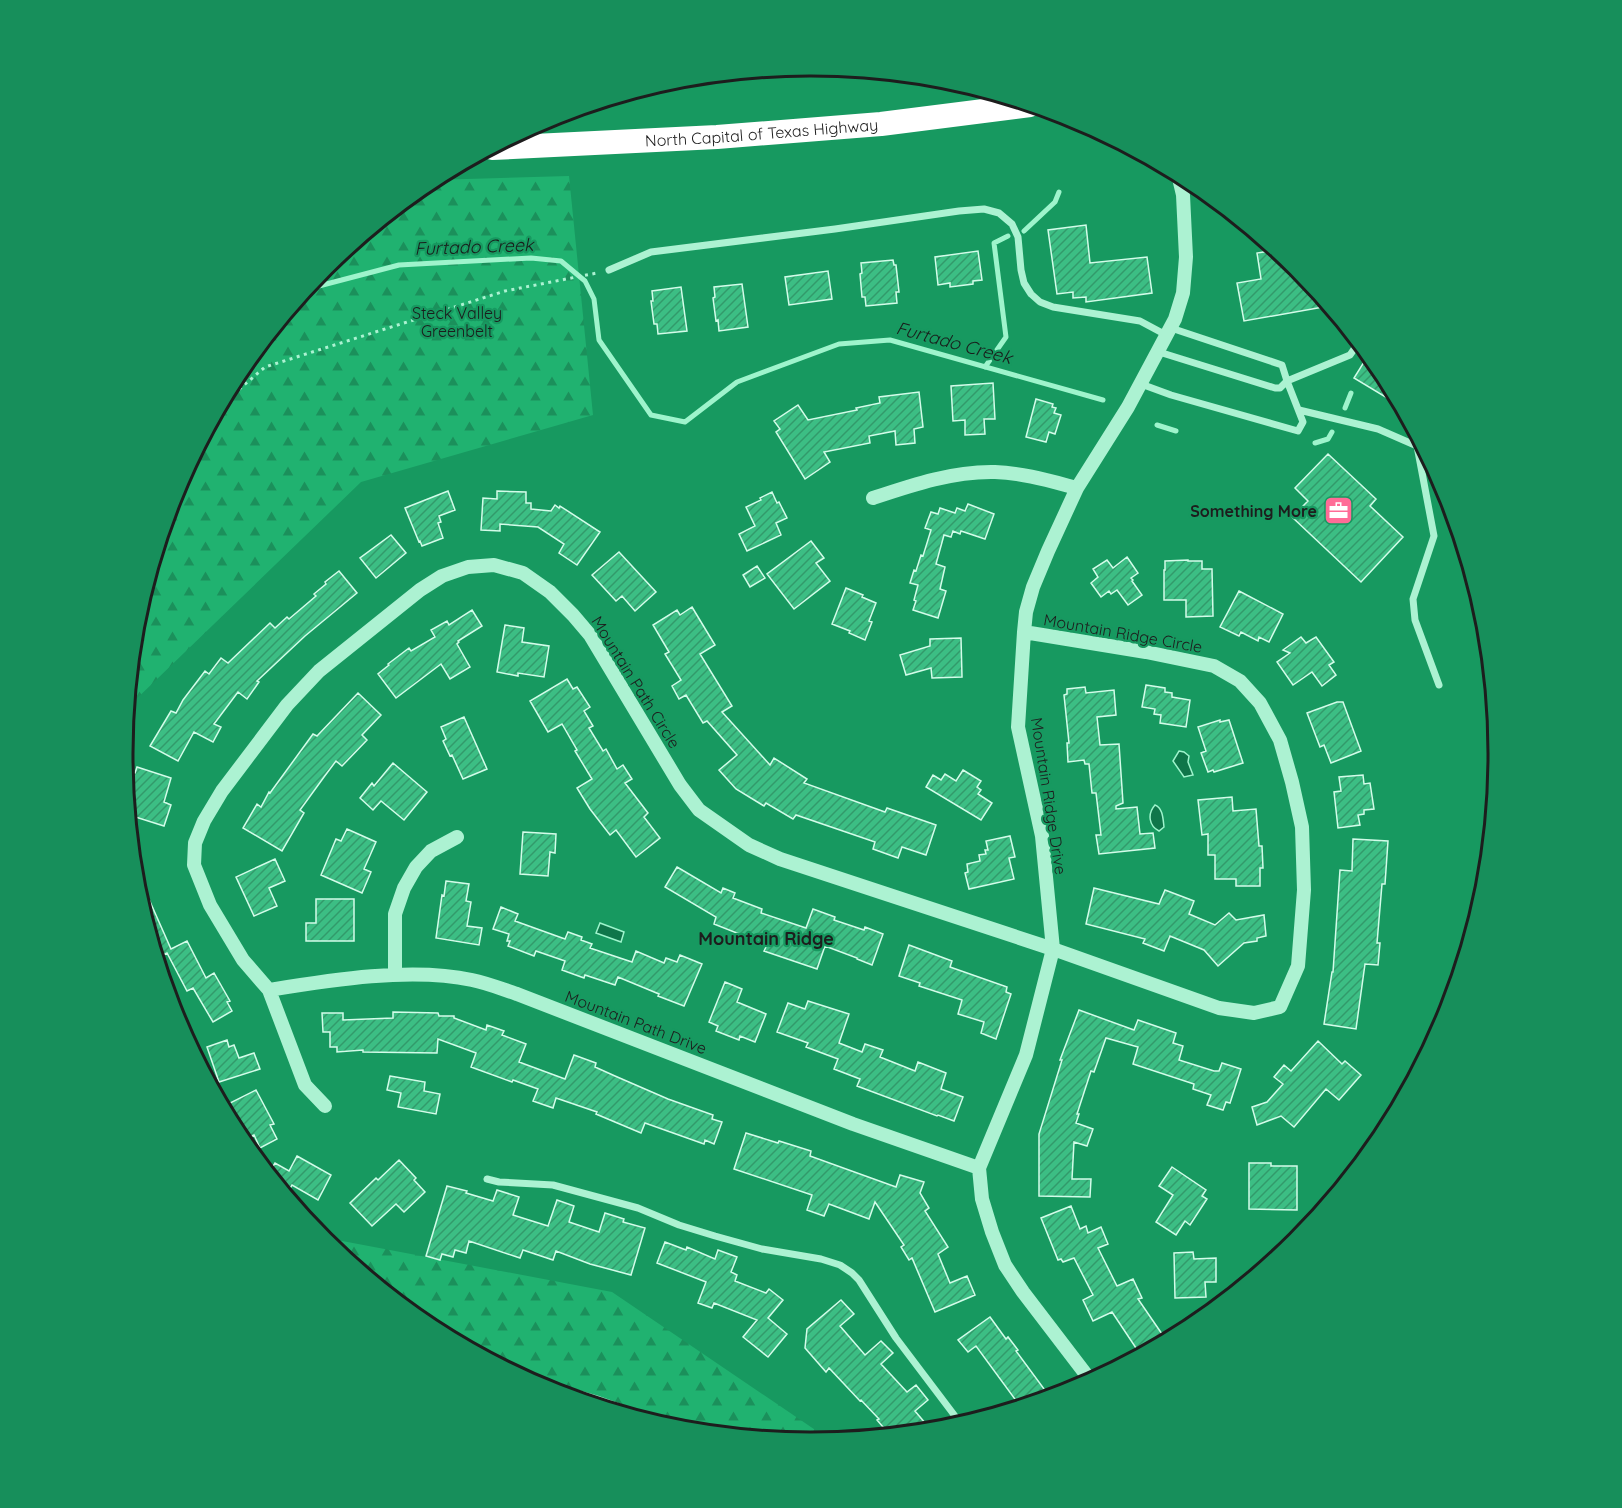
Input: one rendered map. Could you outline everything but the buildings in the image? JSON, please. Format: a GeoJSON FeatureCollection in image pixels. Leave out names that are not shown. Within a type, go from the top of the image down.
{"type":"FeatureCollection","features":[{"type":"Feature","properties":{"kind":"highway","name":"North Capital of Texas Highway"},"geometry":{"type":"LineString","coordinates":[[509,147],[717,137],[834,128],[1012,107]]}},
{"type":"Feature","properties":{"kind":"street","name":"Mountain Ridge Drive"},"geometry":{"type":"LineString","coordinates":[[1085,1373],[1005,1265],[982,1199],[980,1168],[1026,1056],[1053,950],[1042,836],[1018,727],[1026,612],[1033,587],[1077,489],[1128,407],[1170,332],[1183,293],[1186,257],[1181,187]]}},
{"type":"Feature","properties":{"kind":"street"},"geometry":{"type":"LineString","coordinates":[[873,498],[958,474],[995,472],[1032,476],[1077,489]]}},
{"type":"Feature","properties":{"kind":"street","name":"Mountain Path Circle"},"geometry":{"type":"LineString","coordinates":[[269,990],[243,960],[210,905],[194,865],[195,843],[204,821],[222,791],[287,705],[319,671],[442,576],[468,567],[494,565],[523,573],[550,592],[573,615],[590,635],[680,785],[699,810],[723,828],[749,845],[780,859],[1053,950]]}},
{"type":"Feature","properties":{"kind":"street","name":"Mountain Ridge Circle"},"geometry":{"type":"LineString","coordinates":[[1024,632],[1146,652],[1214,666],[1240,681],[1260,703],[1280,740],[1302,827],[1304,890],[1298,966],[1280,1007],[1254,1013],[1219,1008],[1053,950]]}},
{"type":"Feature","properties":{"kind":"street"},"geometry":{"type":"LineString","coordinates":[[395,975],[395,914],[404,888],[416,867],[431,851],[457,837]]}},
{"type":"Feature","properties":{"kind":"street","name":"Mountain Path Drive"},"geometry":{"type":"LineString","coordinates":[[269,990],[395,975],[434,975],[473,980],[517,994],[853,1124],[980,1168]]}},
{"type":"Feature","properties":{"kind":"street"},"geometry":{"type":"LineString","coordinates":[[269,990],[305,1085],[325,1106]]}},
{"type":"Feature","properties":{"kind":"lane"},"geometry":{"type":"LineString","coordinates":[[609,270],[651,252],[984,209],[999,213],[1012,224],[1018,237],[1024,284],[1040,302],[1053,307],[1140,321],[1282,365],[1303,422],[1298,430],[1172,396],[1141,384]]}},
{"type":"Feature","properties":{"kind":"lane"},"geometry":{"type":"LineString","coordinates":[[1159,352],[1280,388],[1287,381],[1350,355],[1354,350]]}},
{"type":"Feature","properties":{"kind":"lane"},"geometry":{"type":"LineString","coordinates":[[1299,410],[1378,429],[1414,445]]}},
{"type":"Feature","properties":{"kind":"lane"},"geometry":{"type":"LineString","coordinates":[[1418,453],[1434,536],[1413,599],[1415,620],[1438,685]]}},
{"type":"Feature","properties":{"kind":"lane"},"geometry":{"type":"LineString","coordinates":[[487,1179],[499,1182],[553,1185],[638,1208],[679,1225],[715,1236],[762,1249],[821,1259],[840,1265],[859,1280],[896,1338],[954,1415]]}},
{"type":"Feature","properties":{"kind":"path"},"geometry":{"type":"LineString","coordinates":[[243,386],[265,367],[505,291],[609,270]]}},
{"type":"Feature","properties":{"kind":"green space","name":"Steck Valley Greenbelt"},"geometry":{"type":"Polygon","coordinates":[[[569,176],[593,415],[361,482],[136,699],[147,622],[169,536],[203,454],[224,415],[274,342],[332,275],[399,217],[453,179],[569,176]]]}},
{"type":"Feature","properties":{"kind":"green space"},"geometry":{"type":"Polygon","coordinates":[[[340,1241],[612,1292],[818,1432],[723,1426],[679,1418],[593,1396],[552,1380],[472,1341],[435,1317],[364,1263],[340,1241]]]}},
{"type":"Feature","properties":{"kind":"shaded area"},"geometry":{"type":"Polygon","coordinates":[[[1179,751],[1189,756],[1188,762],[1193,775],[1184,777],[1173,761],[1179,751]]]}},
{"type":"Feature","properties":{"kind":"shaded area"},"geometry":{"type":"Polygon","coordinates":[[[1155,805],[1160,809],[1163,817],[1164,827],[1159,831],[1150,820],[1155,805]]]}},
{"type":"Feature","properties":{"kind":"shaded area"},"geometry":{"type":"Polygon","coordinates":[[[600,923],[624,932],[621,942],[596,933],[600,923]]]}},
{"type":"Feature","properties":{"kind":"waterway"},"geometry":{"type":"LineString","coordinates":[[1024,231],[1055,202],[1059,192]]}},
{"type":"Feature","properties":{"kind":"waterway"},"geometry":{"type":"LineString","coordinates":[[985,367],[1006,337],[994,243],[1008,236]]}},
{"type":"Feature","properties":{"kind":"waterway","name":"Furtado Creek"},"geometry":{"type":"LineString","coordinates":[[323,285],[399,265],[531,258],[561,261],[585,281],[594,299],[599,340],[651,415],[685,422],[737,382],[839,344],[890,340],[1103,400]]}},
{"type":"Feature","properties":{"kind":"waterway","name":"Furtado Creek"},"geometry":{"type":"LineString","coordinates":[[1345,408],[1351,393]]}},
{"type":"Feature","properties":{"kind":"waterway","name":"Furtado Creek"},"geometry":{"type":"LineString","coordinates":[[1157,425],[1176,431]]}},
{"type":"Feature","properties":{"kind":"waterway","name":"Furtado Creek"},"geometry":{"type":"LineString","coordinates":[[1315,443],[1328,439],[1332,432]]}},
{"type":"Feature","properties":{"kind":"place","name":"Something More"},"geometry":{"type":"Point","coordinates":[1338,511]}},
{"type":"Feature","properties":{"kind":"district","name":"Mountain Ridge"},"geometry":{"type":"Point","coordinates":[766,939]}}]}
